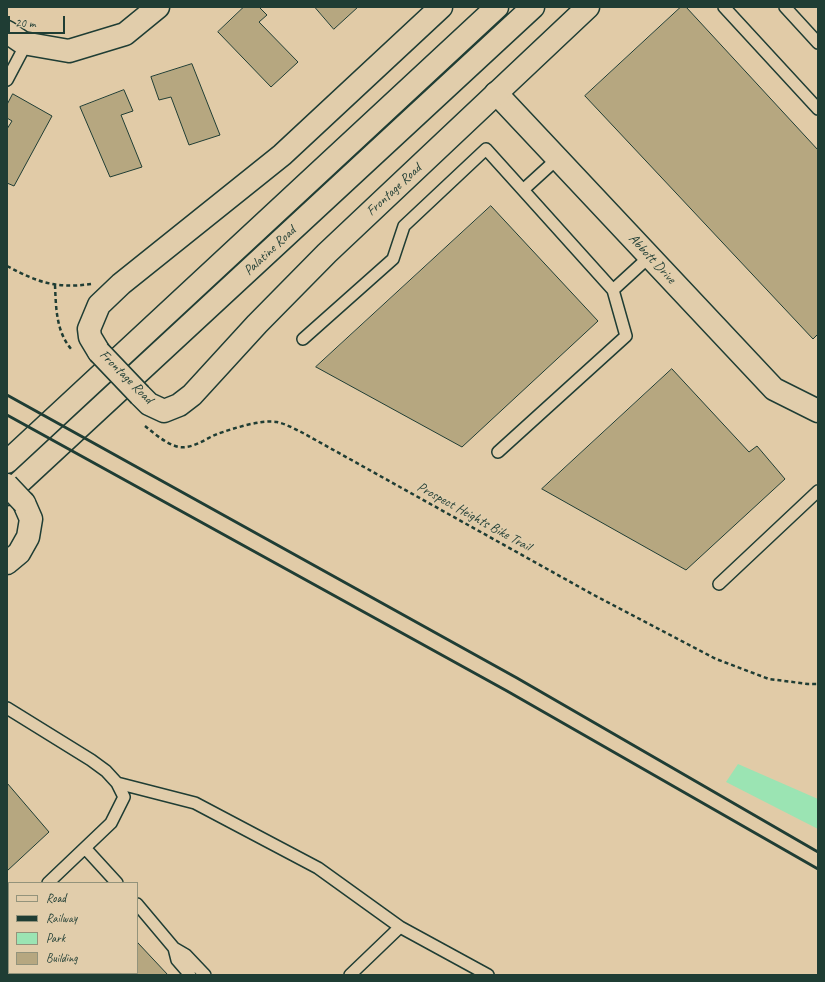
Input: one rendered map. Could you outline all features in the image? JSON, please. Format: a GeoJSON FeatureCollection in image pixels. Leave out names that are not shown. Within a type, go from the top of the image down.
{"type":"FeatureCollection","features":[{"type":"Feature","properties":{"kind":"main road"},"geometry":{"type":"LineString","coordinates":[[7,32],[26,44],[69,51],[125,34],[158,7]]}},
{"type":"Feature","properties":{"kind":"main road","name":"Palatine Road"},"geometry":{"type":"LineString","coordinates":[[7,462],[497,7]]}},
{"type":"Feature","properties":{"kind":"main road","name":"Palatine Road"},"geometry":{"type":"LineString","coordinates":[[15,499],[533,7]]}},
{"type":"Feature","properties":{"kind":"main road","name":"Frontage Road"},"geometry":{"type":"LineString","coordinates":[[435,9],[282,155],[121,284],[99,305],[89,329],[90,337],[99,352],[149,404],[164,411],[179,404],[192,395],[257,324],[327,253],[588,7]]}},
{"type":"Feature","properties":{"kind":"main road","name":"Abbott Drive"},"geometry":{"type":"LineString","coordinates":[[496,93],[774,390],[818,411]]}},
{"type":"Feature","properties":{"kind":"main road"},"geometry":{"type":"LineString","coordinates":[[7,486],[15,499],[32,519],[28,537],[19,553],[7,563]]}},
{"type":"Feature","properties":{"kind":"lane"},"geometry":{"type":"LineString","coordinates":[[724,7],[818,109]]}},
{"type":"Feature","properties":{"kind":"lane"},"geometry":{"type":"LineString","coordinates":[[785,7],[818,42]]}},
{"type":"Feature","properties":{"kind":"lane"},"geometry":{"type":"LineString","coordinates":[[7,80],[26,44]]}},
{"type":"Feature","properties":{"kind":"lane"},"geometry":{"type":"LineString","coordinates":[[304,339],[393,259],[404,226],[486,149],[613,290],[626,336],[498,452]]}},
{"type":"Feature","properties":{"kind":"lane"},"geometry":{"type":"LineString","coordinates":[[523,190],[557,159]]}},
{"type":"Feature","properties":{"kind":"lane"},"geometry":{"type":"LineString","coordinates":[[613,290],[649,257]]}},
{"type":"Feature","properties":{"kind":"lane"},"geometry":{"type":"LineString","coordinates":[[718,584],[818,491]]}},
{"type":"Feature","properties":{"kind":"lane"},"geometry":{"type":"LineString","coordinates":[[7,708],[106,771],[117,783],[124,797],[111,823],[49,882]]}},
{"type":"Feature","properties":{"kind":"lane"},"geometry":{"type":"LineString","coordinates":[[117,783],[195,803],[318,868],[400,927],[488,975]]}},
{"type":"Feature","properties":{"kind":"lane"},"geometry":{"type":"LineString","coordinates":[[85,848],[116,882]]}},
{"type":"Feature","properties":{"kind":"lane"},"geometry":{"type":"LineString","coordinates":[[138,905],[174,948],[186,955],[205,975]]}},
{"type":"Feature","properties":{"kind":"lane"},"geometry":{"type":"LineString","coordinates":[[350,975],[400,927]]}},
{"type":"Feature","properties":{"kind":"lane"},"geometry":{"type":"LineString","coordinates":[[174,948],[177,960],[190,975]]}},
{"type":"Feature","properties":{"kind":"path"},"geometry":{"type":"LineString","coordinates":[[7,266],[28,278],[55,285],[74,286],[92,283]]}},
{"type":"Feature","properties":{"kind":"path"},"geometry":{"type":"LineString","coordinates":[[55,285],[56,307],[60,329],[64,341],[75,353]]}},
{"type":"Feature","properties":{"kind":"path","name":"Prospect Heights Bike Trail"},"geometry":{"type":"LineString","coordinates":[[144,426],[161,439],[172,445],[181,447],[199,443],[216,434],[265,422],[278,422],[303,432],[592,594],[716,659],[769,679],[818,684]]}},
{"type":"Feature","properties":{"kind":"green space"},"geometry":{"type":"Polygon","coordinates":[[[738,764],[818,799],[818,829],[726,782],[738,764]]]}},
{"type":"Feature","properties":{"kind":"building"},"geometry":{"type":"Polygon","coordinates":[[[244,7],[259,7],[267,15],[259,22],[298,62],[271,87],[218,32],[244,7]]]}},
{"type":"Feature","properties":{"kind":"building"},"geometry":{"type":"Polygon","coordinates":[[[315,7],[358,7],[334,29],[315,7]]]}},
{"type":"Feature","properties":{"kind":"building"},"geometry":{"type":"Polygon","coordinates":[[[681,7],[686,7],[818,150],[818,334],[813,339],[585,96],[681,7]]]}},
{"type":"Feature","properties":{"kind":"building"},"geometry":{"type":"Polygon","coordinates":[[[192,64],[220,135],[189,145],[171,97],[159,100],[151,77],[192,64]]]}},
{"type":"Feature","properties":{"kind":"building"},"geometry":{"type":"Polygon","coordinates":[[[124,90],[133,111],[121,115],[142,167],[110,177],[80,107],[124,90]]]}},
{"type":"Feature","properties":{"kind":"building"},"geometry":{"type":"Polygon","coordinates":[[[13,94],[52,116],[14,186],[7,183],[7,129],[12,121],[7,118],[7,105],[13,94]]]}},
{"type":"Feature","properties":{"kind":"building"},"geometry":{"type":"Polygon","coordinates":[[[491,206],[598,321],[462,447],[316,367],[491,206]]]}},
{"type":"Feature","properties":{"kind":"building"},"geometry":{"type":"Polygon","coordinates":[[[672,369],[749,452],[757,446],[785,479],[686,570],[542,489],[672,369]]]}},
{"type":"Feature","properties":{"kind":"building"},"geometry":{"type":"Polygon","coordinates":[[[7,783],[49,832],[7,871],[7,783]]]}},
{"type":"Feature","properties":{"kind":"building"},"geometry":{"type":"Polygon","coordinates":[[[138,943],[168,975],[103,975],[138,974],[138,943]]]}},
{"type":"Feature","properties":{"kind":"railway"},"geometry":{"type":"LineString","coordinates":[[7,395],[517,678],[818,852]]}},
{"type":"Feature","properties":{"kind":"railway"},"geometry":{"type":"LineString","coordinates":[[7,415],[507,691],[818,869]]}}]}
